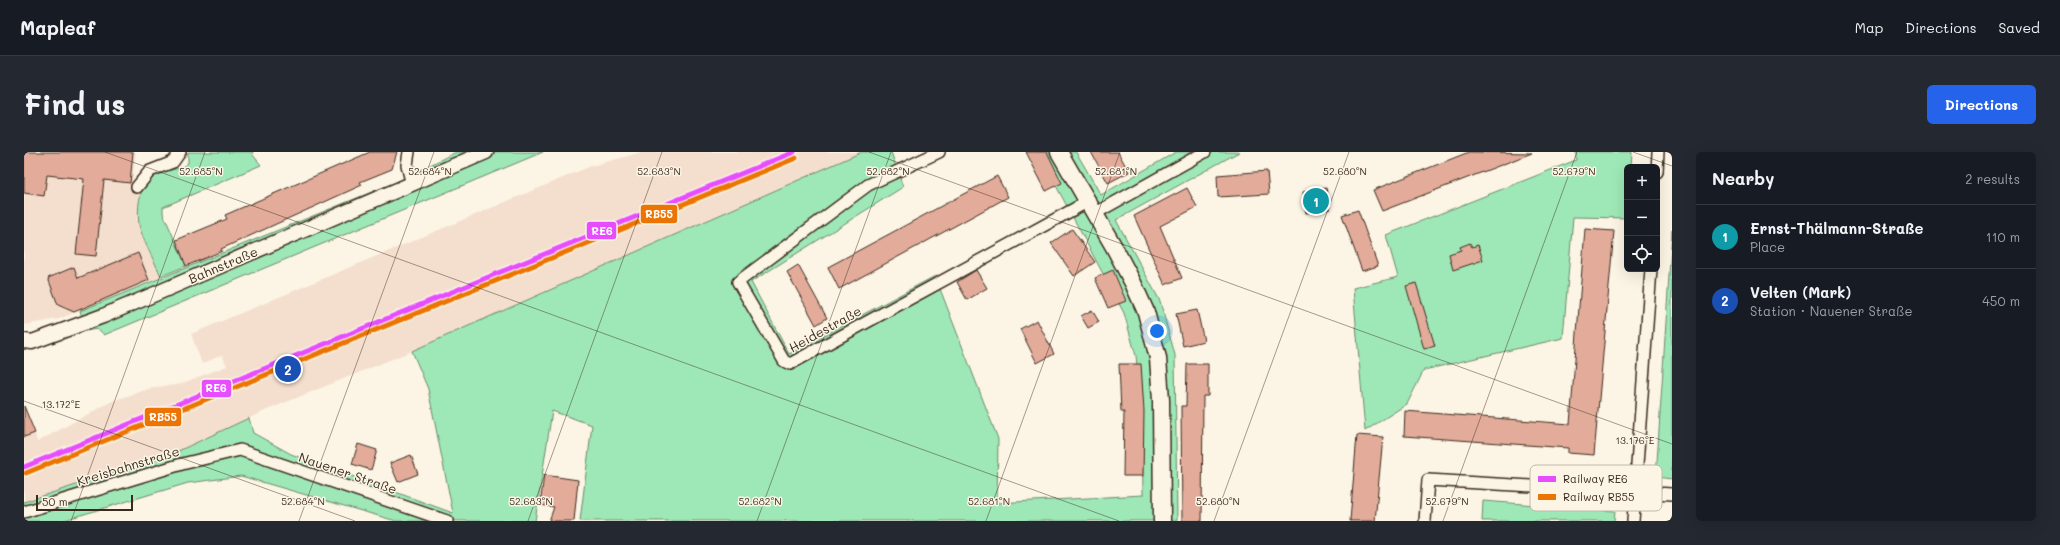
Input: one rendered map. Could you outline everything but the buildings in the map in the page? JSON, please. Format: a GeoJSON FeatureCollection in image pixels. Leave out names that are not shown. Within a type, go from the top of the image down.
{"type":"FeatureCollection","features":[{"type":"Feature","properties":{"kind":"main road"},"geometry":{"type":"LineString","coordinates":[[1059,152],[1133,283],[1146,312],[1158,358],[1161,400],[1162,521]]}},
{"type":"Feature","properties":{"kind":"street"},"geometry":{"type":"LineString","coordinates":[[137,187],[150,171],[173,162],[180,152]]}},
{"type":"Feature","properties":{"kind":"street"},"geometry":{"type":"LineString","coordinates":[[409,152],[407,165],[412,185]]}},
{"type":"Feature","properties":{"kind":"street","name":"Bahnstraße"},"geometry":{"type":"LineString","coordinates":[[27,345],[103,316],[412,185],[486,152]]}},
{"type":"Feature","properties":{"kind":"street","name":"Heidestraße"},"geometry":{"type":"LineString","coordinates":[[939,152],[868,185],[738,282],[784,361],[790,364],[1091,208]]}},
{"type":"Feature","properties":{"kind":"street"},"geometry":{"type":"LineString","coordinates":[[1091,208],[1205,152]]}},
{"type":"Feature","properties":{"kind":"street"},"geometry":{"type":"LineString","coordinates":[[1657,164],[1658,152]]}},
{"type":"Feature","properties":{"kind":"street"},"geometry":{"type":"LineString","coordinates":[[1638,465],[1651,272]]}},
{"type":"Feature","properties":{"kind":"street","name":"Kreisbahnstraße"},"geometry":{"type":"LineString","coordinates":[[24,512],[182,464],[240,450]]}},
{"type":"Feature","properties":{"kind":"street","name":"Nauener Straße"},"geometry":{"type":"LineString","coordinates":[[240,450],[447,521]]}},
{"type":"Feature","properties":{"kind":"street"},"geometry":{"type":"LineString","coordinates":[[1425,521],[1428,480],[1530,485]]}},
{"type":"Feature","properties":{"kind":"street"},"geometry":{"type":"LineString","coordinates":[[1662,493],[1672,494]]}},
{"type":"Feature","properties":{"kind":"street"},"geometry":{"type":"LineString","coordinates":[[1633,521],[1634,511]]}},
{"type":"Feature","properties":{"kind":"shaded area"},"geometry":{"type":"Polygon","coordinates":[[[24,152],[136,152],[132,184],[140,194],[139,224],[161,277],[59,319],[24,325],[24,152]]]}},
{"type":"Feature","properties":{"kind":"shaded area"},"geometry":{"type":"Polygon","coordinates":[[[642,152],[862,152],[412,351],[267,410],[174,453],[24,502],[24,408],[35,433],[37,442],[112,401],[154,387],[177,385],[227,366],[222,355],[202,364],[191,334],[591,166],[642,152]]]}},
{"type":"Feature","properties":{"kind":"green space"},"geometry":{"type":"Polygon","coordinates":[[[188,152],[253,152],[252,154],[261,165],[163,207],[163,213],[186,266],[161,276],[140,229],[138,210],[140,196],[150,178],[160,172],[177,169],[188,163],[188,152]]]}},
{"type":"Feature","properties":{"kind":"green space"},"geometry":{"type":"Polygon","coordinates":[[[456,152],[543,152],[104,335],[97,330],[87,331],[80,311],[396,182],[456,152]]]}},
{"type":"Feature","properties":{"kind":"green space"},"geometry":{"type":"Polygon","coordinates":[[[862,152],[891,152],[903,187],[751,282],[789,354],[935,276],[998,439],[997,503],[1143,495],[1142,413],[1136,356],[1124,313],[1038,152],[1076,152],[1101,195],[1176,152],[1239,152],[1116,220],[1160,301],[1175,355],[1177,521],[580,521],[592,425],[552,411],[535,521],[396,521],[241,476],[188,483],[61,521],[24,521],[24,502],[174,453],[249,418],[253,433],[291,454],[453,513],[428,389],[412,351],[862,152]]]}},
{"type":"Feature","properties":{"kind":"green space"},"geometry":{"type":"Polygon","coordinates":[[[1576,152],[1632,152],[1631,164],[1624,164],[1624,218],[1573,217],[1563,338],[1424,370],[1407,404],[1365,431],[1353,288],[1398,277],[1386,235],[1576,160],[1576,152]]]}},
{"type":"Feature","properties":{"kind":"green space"},"geometry":{"type":"Polygon","coordinates":[[[1672,229],[1672,479],[1662,478],[1662,465],[1657,465],[1672,229]]]}},
{"type":"Feature","properties":{"kind":"green space"},"geometry":{"type":"Polygon","coordinates":[[[1483,501],[1530,505],[1530,511],[1615,511],[1614,521],[1482,521],[1483,501]]]}},
{"type":"Feature","properties":{"kind":"rail line","name":"RE6"},"geometry":{"type":"LineString","coordinates":[[24,467],[794,152]]}},
{"type":"Feature","properties":{"kind":"rail line","name":"RB55"},"geometry":{"type":"LineString","coordinates":[[26,473],[796,158]]}},
{"type":"Feature","properties":{"kind":"place","name":"Ernst-Thälmann-Straße"},"geometry":{"type":"Point","coordinates":[1316,201]}},
{"type":"Feature","properties":{"kind":"place","name":"Velten (Mark)"},"geometry":{"type":"Point","coordinates":[288,369]}}]}
